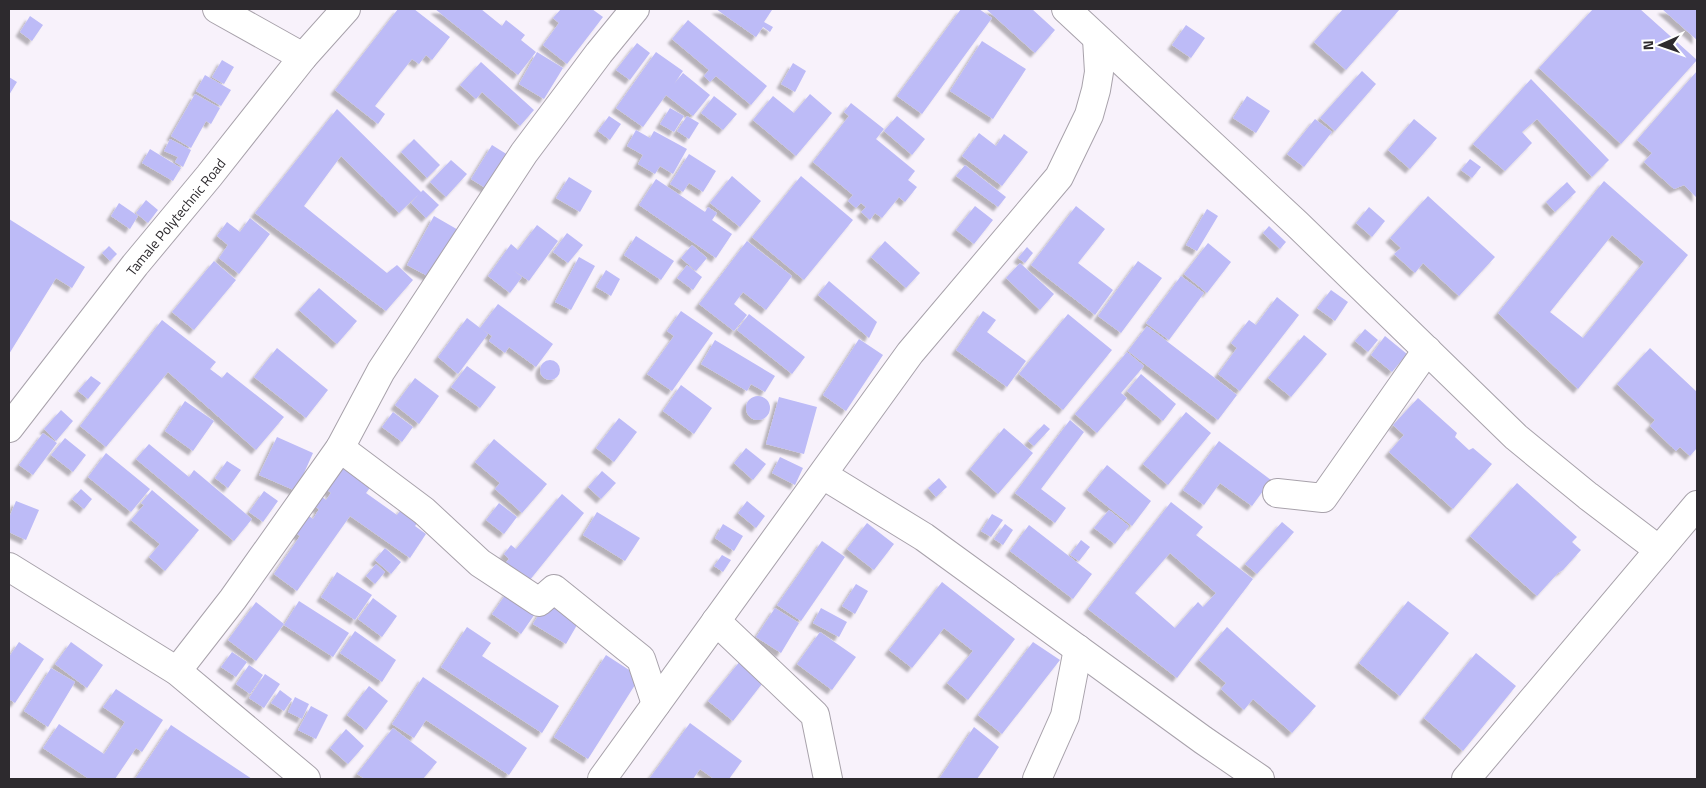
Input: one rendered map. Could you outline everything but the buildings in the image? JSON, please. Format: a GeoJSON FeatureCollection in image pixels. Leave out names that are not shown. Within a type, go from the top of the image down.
{"type":"FeatureCollection","features":[{"type":"Feature","properties":{"kind":"street"},"geometry":{"type":"LineString","coordinates":[[217,9],[303,57]]}},
{"type":"Feature","properties":{"kind":"street","name":"Tamale Polytechnic Road"},"geometry":{"type":"LineString","coordinates":[[9,428],[135,266],[303,57],[346,9]]}},
{"type":"Feature","properties":{"kind":"street"},"geometry":{"type":"LineString","coordinates":[[177,671],[233,599],[340,448],[381,371],[524,153],[599,53],[635,9]]}},
{"type":"Feature","properties":{"kind":"street"},"geometry":{"type":"LineString","coordinates":[[1066,9],[1296,224],[1516,437],[1588,496],[1659,550]]}},
{"type":"Feature","properties":{"kind":"street"},"geometry":{"type":"LineString","coordinates":[[602,779],[910,353],[1059,177],[1089,115],[1099,72],[1098,39]]}},
{"type":"Feature","properties":{"kind":"street"},"geometry":{"type":"LineString","coordinates":[[1277,493],[1323,498],[1427,350]]}},
{"type":"Feature","properties":{"kind":"street"},"geometry":{"type":"LineString","coordinates":[[340,448],[424,511],[480,563],[539,602],[554,589],[641,659],[656,704]]}},
{"type":"Feature","properties":{"kind":"street"},"geometry":{"type":"LineString","coordinates":[[823,475],[924,537],[1203,740],[1260,779]]}},
{"type":"Feature","properties":{"kind":"street"},"geometry":{"type":"LineString","coordinates":[[1466,779],[1697,505]]}},
{"type":"Feature","properties":{"kind":"street"},"geometry":{"type":"LineString","coordinates":[[9,567],[177,671],[306,779]]}},
{"type":"Feature","properties":{"kind":"street"},"geometry":{"type":"LineString","coordinates":[[716,621],[815,715],[828,779]]}},
{"type":"Feature","properties":{"kind":"street"},"geometry":{"type":"LineString","coordinates":[[1037,779],[1065,716],[1078,649]]}}]}
